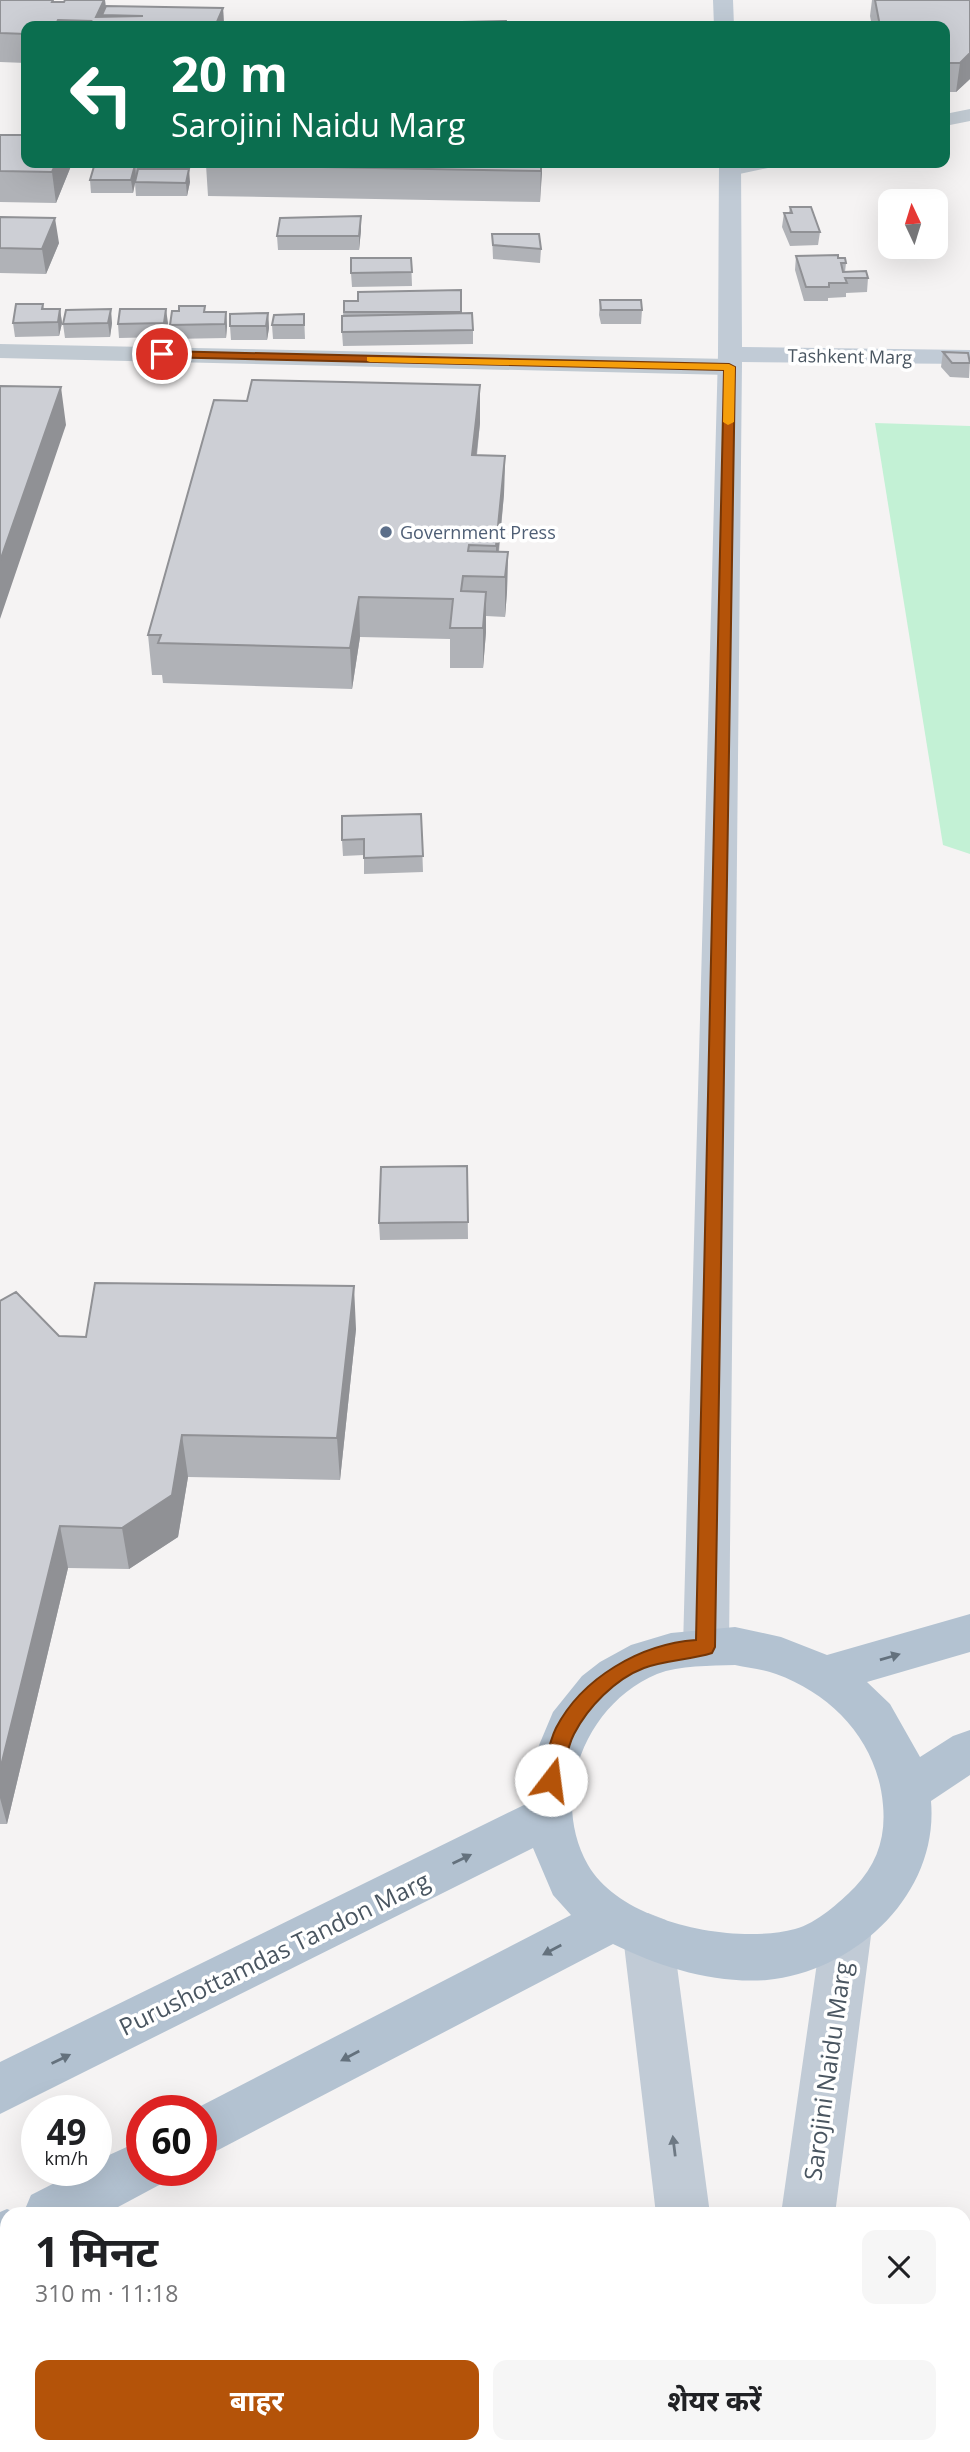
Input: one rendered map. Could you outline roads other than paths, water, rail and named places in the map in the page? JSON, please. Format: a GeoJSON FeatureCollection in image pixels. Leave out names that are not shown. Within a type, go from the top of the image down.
{"type":"FeatureCollection","features":[{"type":"Feature","properties":{"kind":"main road"},"geometry":{"type":"LineString","coordinates":[[723,0],[724,21]]}},
{"type":"Feature","properties":{"kind":"main road"},"geometry":{"type":"LineString","coordinates":[[705,1647],[730,361],[740,168]]}},
{"type":"Feature","properties":{"kind":"main road","name":"Tashkent Marg"},"geometry":{"type":"LineString","coordinates":[[730,361],[970,357]]}},
{"type":"Feature","properties":{"kind":"main road"},"geometry":{"type":"LineString","coordinates":[[824,1675],[970,1633]]}},
{"type":"Feature","properties":{"kind":"main road"},"geometry":{"type":"LineString","coordinates":[[735,1646],[785,1658],[824,1675],[858,1700],[886,1732],[900,1759],[908,1790],[908,1841],[886,1890],[847,1927],[793,1952],[732,1957],[700,1954],[630,1927],[577,1889],[562,1864],[548,1817],[551,1780],[564,1732],[594,1691],[636,1662],[688,1648],[705,1647],[735,1646]]}},
{"type":"Feature","properties":{"kind":"main road"},"geometry":{"type":"LineString","coordinates":[[908,1790],[970,1750]]}},
{"type":"Feature","properties":{"kind":"main road","name":"Purushottamdas Tandon Marg"},"geometry":{"type":"LineString","coordinates":[[0,2089],[548,1817]]}},
{"type":"Feature","properties":{"kind":"main road"},"geometry":{"type":"LineString","coordinates":[[217,2126],[630,1927]]}},
{"type":"Feature","properties":{"kind":"main road"},"geometry":{"type":"LineString","coordinates":[[630,1927],[682,2207]]}},
{"type":"Feature","properties":{"kind":"main road","name":"Sarojini Naidu Marg"},"geometry":{"type":"LineString","coordinates":[[809,2207],[847,1927]]}},
{"type":"Feature","properties":{"kind":"main road"},"geometry":{"type":"LineString","coordinates":[[63,2207],[126,2174]]}},
{"type":"Feature","properties":{"kind":"street"},"geometry":{"type":"LineString","coordinates":[[950,119],[970,115]]}},
{"type":"Feature","properties":{"kind":"street"},"geometry":{"type":"LineString","coordinates":[[0,351],[730,361]]}},
{"type":"Feature","properties":{"kind":"place","name":"Government Press"},"geometry":{"type":"Point","coordinates":[386,532]}}]}
